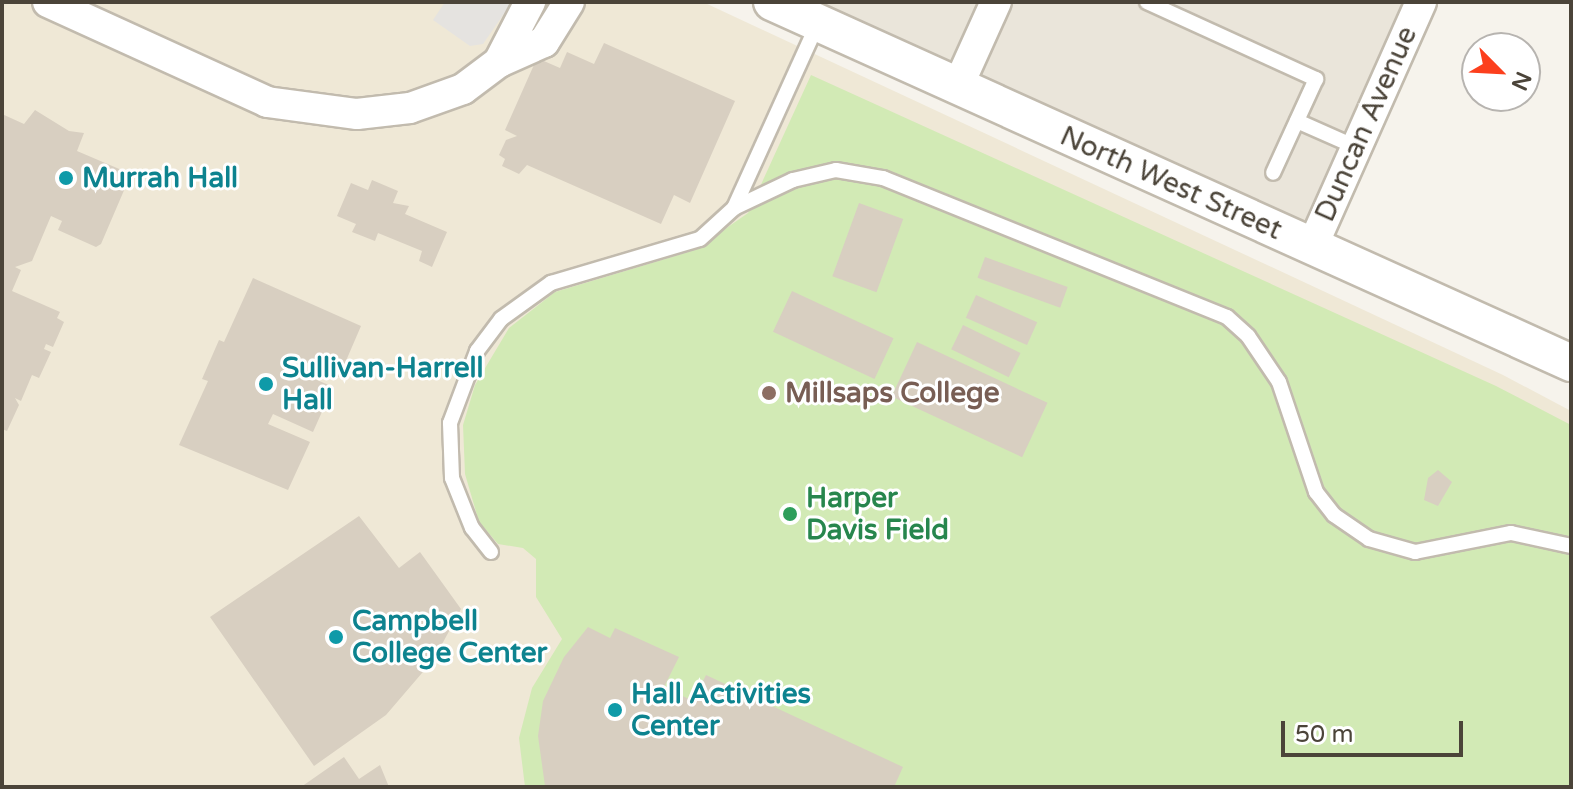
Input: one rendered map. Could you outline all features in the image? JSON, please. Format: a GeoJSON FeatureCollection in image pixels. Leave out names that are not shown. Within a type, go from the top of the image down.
{"type":"FeatureCollection","features":[{"type":"Feature","properties":{"kind":"street"},"geometry":{"type":"LineString","coordinates":[[48,2],[267,102],[357,114],[410,108],[463,89],[499,62],[544,42],[569,2]]}},
{"type":"Feature","properties":{"kind":"street"},"geometry":{"type":"LineString","coordinates":[[499,62],[530,2]]}},
{"type":"Feature","properties":{"kind":"street","name":"North West Street"},"geometry":{"type":"LineString","coordinates":[[772,2],[1571,363]]}},
{"type":"Feature","properties":{"kind":"street"},"geometry":{"type":"LineString","coordinates":[[958,86],[996,2]]}},
{"type":"Feature","properties":{"kind":"street","name":"Duncan Avenue"},"geometry":{"type":"LineString","coordinates":[[1312,247],[1421,2]]}},
{"type":"Feature","properties":{"kind":"lane"},"geometry":{"type":"LineString","coordinates":[[1147,2],[1316,79],[1273,173]]}},
{"type":"Feature","properties":{"kind":"lane"},"geometry":{"type":"LineString","coordinates":[[734,208],[818,22]]}},
{"type":"Feature","properties":{"kind":"lane"},"geometry":{"type":"LineString","coordinates":[[1297,121],[1356,147]]}},
{"type":"Feature","properties":{"kind":"lane"},"geometry":{"type":"LineString","coordinates":[[491,552],[472,528],[452,478],[450,423],[477,351],[501,319],[551,283],[700,239],[734,208],[816,172],[836,170],[897,184],[1227,317],[1248,336],[1279,382],[1316,492],[1334,515],[1369,539],[1415,552],[1511,533],[1571,546]]}},
{"type":"Feature","properties":{"kind":"shaded area","name":"Millsaps College"},"geometry":{"type":"Polygon","coordinates":[[[2,2],[703,2],[1503,375],[1571,411],[1571,787],[2,787],[2,2]]]}},
{"type":"Feature","properties":{"kind":"shaded area"},"geometry":{"type":"Polygon","coordinates":[[[445,2],[512,2],[483,44],[470,46],[433,20],[445,2]]]}},
{"type":"Feature","properties":{"kind":"shaded area"},"geometry":{"type":"Polygon","coordinates":[[[746,2],[1423,2],[1312,247],[746,2]]]}},
{"type":"Feature","properties":{"kind":"green space"},"geometry":{"type":"Polygon","coordinates":[[[811,75],[1496,386],[1571,425],[1571,787],[525,787],[519,738],[532,688],[562,639],[536,597],[536,559],[523,548],[498,544],[479,522],[465,474],[463,425],[475,385],[509,328],[555,292],[695,250],[748,213],[811,75]]]}},
{"type":"Feature","properties":{"kind":"building"},"geometry":{"type":"Polygon","coordinates":[[[604,43],[735,101],[690,203],[674,195],[661,224],[527,165],[519,174],[502,166],[505,159],[499,155],[506,140],[517,136],[505,130],[537,58],[560,68],[567,52],[594,64],[604,43]]]}},
{"type":"Feature","properties":{"kind":"building"},"geometry":{"type":"Polygon","coordinates":[[[35,110],[69,131],[84,133],[77,151],[131,174],[101,244],[96,247],[58,230],[62,221],[51,216],[32,261],[15,267],[21,270],[12,291],[60,312],[57,318],[64,322],[53,347],[46,344],[44,349],[51,352],[39,378],[32,375],[21,401],[15,398],[19,405],[7,431],[2,429],[2,114],[24,124],[35,110]]]}},
{"type":"Feature","properties":{"kind":"building"},"geometry":{"type":"Polygon","coordinates":[[[372,180],[398,191],[393,203],[409,206],[405,214],[447,232],[432,267],[419,261],[422,251],[378,233],[375,241],[352,232],[356,224],[337,216],[351,183],[368,190],[372,180]]]}},
{"type":"Feature","properties":{"kind":"building"},"geometry":{"type":"Polygon","coordinates":[[[859,203],[903,219],[876,292],[832,276],[859,203]]]}},
{"type":"Feature","properties":{"kind":"building"},"geometry":{"type":"Polygon","coordinates":[[[985,257],[1068,287],[1060,308],[977,278],[985,257]]]}},
{"type":"Feature","properties":{"kind":"building","name":"Sullivan-Harrell Hall"},"geometry":{"type":"Polygon","coordinates":[[[253,278],[361,326],[339,377],[297,358],[292,369],[333,387],[313,432],[273,414],[268,424],[310,442],[288,490],[179,445],[208,381],[202,379],[219,340],[224,342],[253,278]]]}},
{"type":"Feature","properties":{"kind":"building"},"geometry":{"type":"Polygon","coordinates":[[[792,291],[894,338],[874,379],[773,332],[792,291]]]}},
{"type":"Feature","properties":{"kind":"building"},"geometry":{"type":"Polygon","coordinates":[[[976,295],[1037,322],[1027,345],[966,318],[976,295]]]}},
{"type":"Feature","properties":{"kind":"building"},"geometry":{"type":"Polygon","coordinates":[[[963,325],[1021,353],[1009,377],[951,349],[963,325]]]}},
{"type":"Feature","properties":{"kind":"building"},"geometry":{"type":"Polygon","coordinates":[[[917,342],[1048,403],[1022,457],[892,396],[917,342]]]}},
{"type":"Feature","properties":{"kind":"building"},"geometry":{"type":"Polygon","coordinates":[[[1438,470],[1452,482],[1438,506],[1424,500],[1428,478],[1438,470]]]}},
{"type":"Feature","properties":{"kind":"building","name":"Campbell College Center"},"geometry":{"type":"Polygon","coordinates":[[[359,516],[399,568],[420,552],[461,609],[434,659],[386,715],[314,766],[210,617],[359,516]]]}},
{"type":"Feature","properties":{"kind":"building"},"geometry":{"type":"Polygon","coordinates":[[[588,627],[610,638],[615,628],[679,657],[664,687],[693,701],[706,675],[903,767],[894,787],[545,786],[538,736],[543,701],[564,657],[588,627]]]}},
{"type":"Feature","properties":{"kind":"building"},"geometry":{"type":"Polygon","coordinates":[[[344,757],[359,779],[380,765],[389,787],[301,787],[344,757]]]}},
{"type":"Feature","properties":{"kind":"place","name":"Murrah Hall"},"geometry":{"type":"Point","coordinates":[66,178]}},
{"type":"Feature","properties":{"kind":"place","name":"Sullivan-Harrell Hall"},"geometry":{"type":"Point","coordinates":[266,384]}},
{"type":"Feature","properties":{"kind":"place","name":"Millsaps College"},"geometry":{"type":"Point","coordinates":[769,393]}},
{"type":"Feature","properties":{"kind":"place","name":"Harper Davis Field"},"geometry":{"type":"Point","coordinates":[790,514]}},
{"type":"Feature","properties":{"kind":"place","name":"Campbell College Center"},"geometry":{"type":"Point","coordinates":[336,637]}},
{"type":"Feature","properties":{"kind":"place","name":"Hall Activities Center"},"geometry":{"type":"Point","coordinates":[615,710]}}]}
